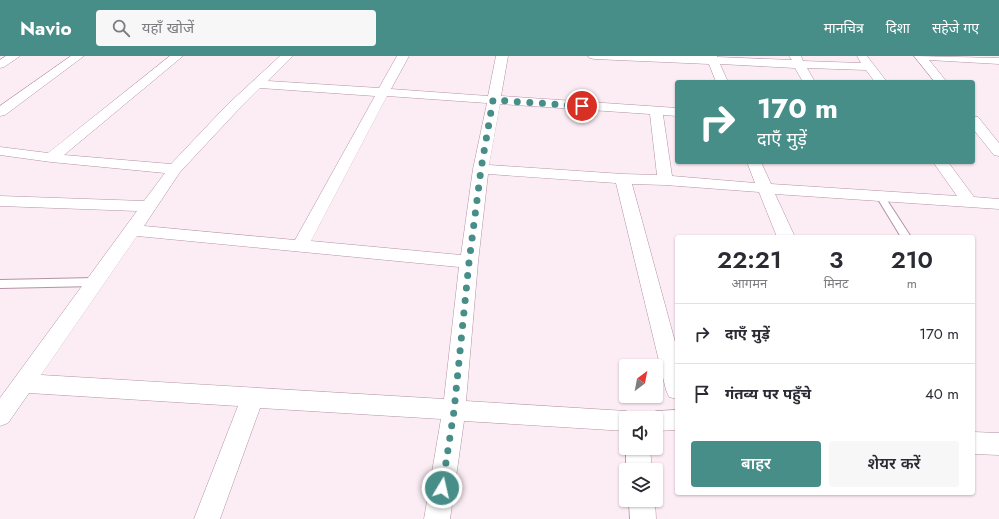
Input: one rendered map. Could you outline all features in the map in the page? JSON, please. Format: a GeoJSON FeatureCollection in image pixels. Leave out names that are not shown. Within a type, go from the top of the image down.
{"type":"FeatureCollection","features":[{"type":"Feature","properties":{"kind":"street"},"geometry":{"type":"LineString","coordinates":[[0,65],[14,56]]}},
{"type":"Feature","properties":{"kind":"street"},"geometry":{"type":"LineString","coordinates":[[0,112],[78,56]]}},
{"type":"Feature","properties":{"kind":"street"},"geometry":{"type":"LineString","coordinates":[[51,158],[177,56]]}},
{"type":"Feature","properties":{"kind":"street"},"geometry":{"type":"LineString","coordinates":[[0,416],[175,169],[232,108],[287,56]]}},
{"type":"Feature","properties":{"kind":"street"},"geometry":{"type":"LineString","coordinates":[[300,246],[403,56]]}},
{"type":"Feature","properties":{"kind":"street"},"geometry":{"type":"LineString","coordinates":[[437,519],[454,411],[469,262],[481,169],[502,56]]}},
{"type":"Feature","properties":{"kind":"street"},"geometry":{"type":"LineString","coordinates":[[594,56],[798,60],[870,68]]}},
{"type":"Feature","properties":{"kind":"street"},"geometry":{"type":"LineString","coordinates":[[862,56],[879,80]]}},
{"type":"Feature","properties":{"kind":"street"},"geometry":{"type":"LineString","coordinates":[[921,56],[999,61]]}},
{"type":"Feature","properties":{"kind":"street"},"geometry":{"type":"LineString","coordinates":[[921,56],[940,80]]}},
{"type":"Feature","properties":{"kind":"street"},"geometry":{"type":"LineString","coordinates":[[712,58],[721,80]]}},
{"type":"Feature","properties":{"kind":"street"},"geometry":{"type":"LineString","coordinates":[[798,60],[808,80]]}},
{"type":"Feature","properties":{"kind":"street"},"geometry":{"type":"LineString","coordinates":[[257,84],[675,112]]}},
{"type":"Feature","properties":{"kind":"street"},"geometry":{"type":"LineString","coordinates":[[656,111],[665,180]]}},
{"type":"Feature","properties":{"kind":"street"},"geometry":{"type":"LineString","coordinates":[[975,122],[999,152]]}},
{"type":"Feature","properties":{"kind":"street"},"geometry":{"type":"LineString","coordinates":[[0,151],[51,158],[175,169]]}},
{"type":"Feature","properties":{"kind":"street"},"geometry":{"type":"LineString","coordinates":[[755,164],[785,235]]}},
{"type":"Feature","properties":{"kind":"street"},"geometry":{"type":"LineString","coordinates":[[941,164],[969,202]]}},
{"type":"Feature","properties":{"kind":"street"},"geometry":{"type":"LineString","coordinates":[[481,169],[623,179],[665,180],[999,204]]}},
{"type":"Feature","properties":{"kind":"street"},"geometry":{"type":"LineString","coordinates":[[623,179],[675,382]]}},
{"type":"Feature","properties":{"kind":"street"},"geometry":{"type":"LineString","coordinates":[[0,201],[149,206]]}},
{"type":"Feature","properties":{"kind":"street"},"geometry":{"type":"LineString","coordinates":[[132,230],[469,262]]}},
{"type":"Feature","properties":{"kind":"street"},"geometry":{"type":"LineString","coordinates":[[24,383],[619,422]]}},
{"type":"Feature","properties":{"kind":"street"},"geometry":{"type":"LineString","coordinates":[[207,519],[252,398]]}},
{"type":"Feature","properties":{"kind":"street"},"geometry":{"type":"LineString","coordinates":[[663,421],[675,420]]}},
{"type":"Feature","properties":{"kind":"street"},"geometry":{"type":"LineString","coordinates":[[975,443],[999,444]]}},
{"type":"Feature","properties":{"kind":"street"},"geometry":{"type":"LineString","coordinates":[[642,507],[643,519]]}},
{"type":"Feature","properties":{"kind":"lane"},"geometry":{"type":"LineString","coordinates":[[880,196],[905,235]]}},
{"type":"Feature","properties":{"kind":"lane"},"geometry":{"type":"LineString","coordinates":[[0,284],[95,282]]}},
{"type":"Feature","properties":{"kind":"route"},"geometry":{"type":"LineString","coordinates":[[442,488],[454,411],[469,262],[481,169],[493,100],[582,106]]}}]}
